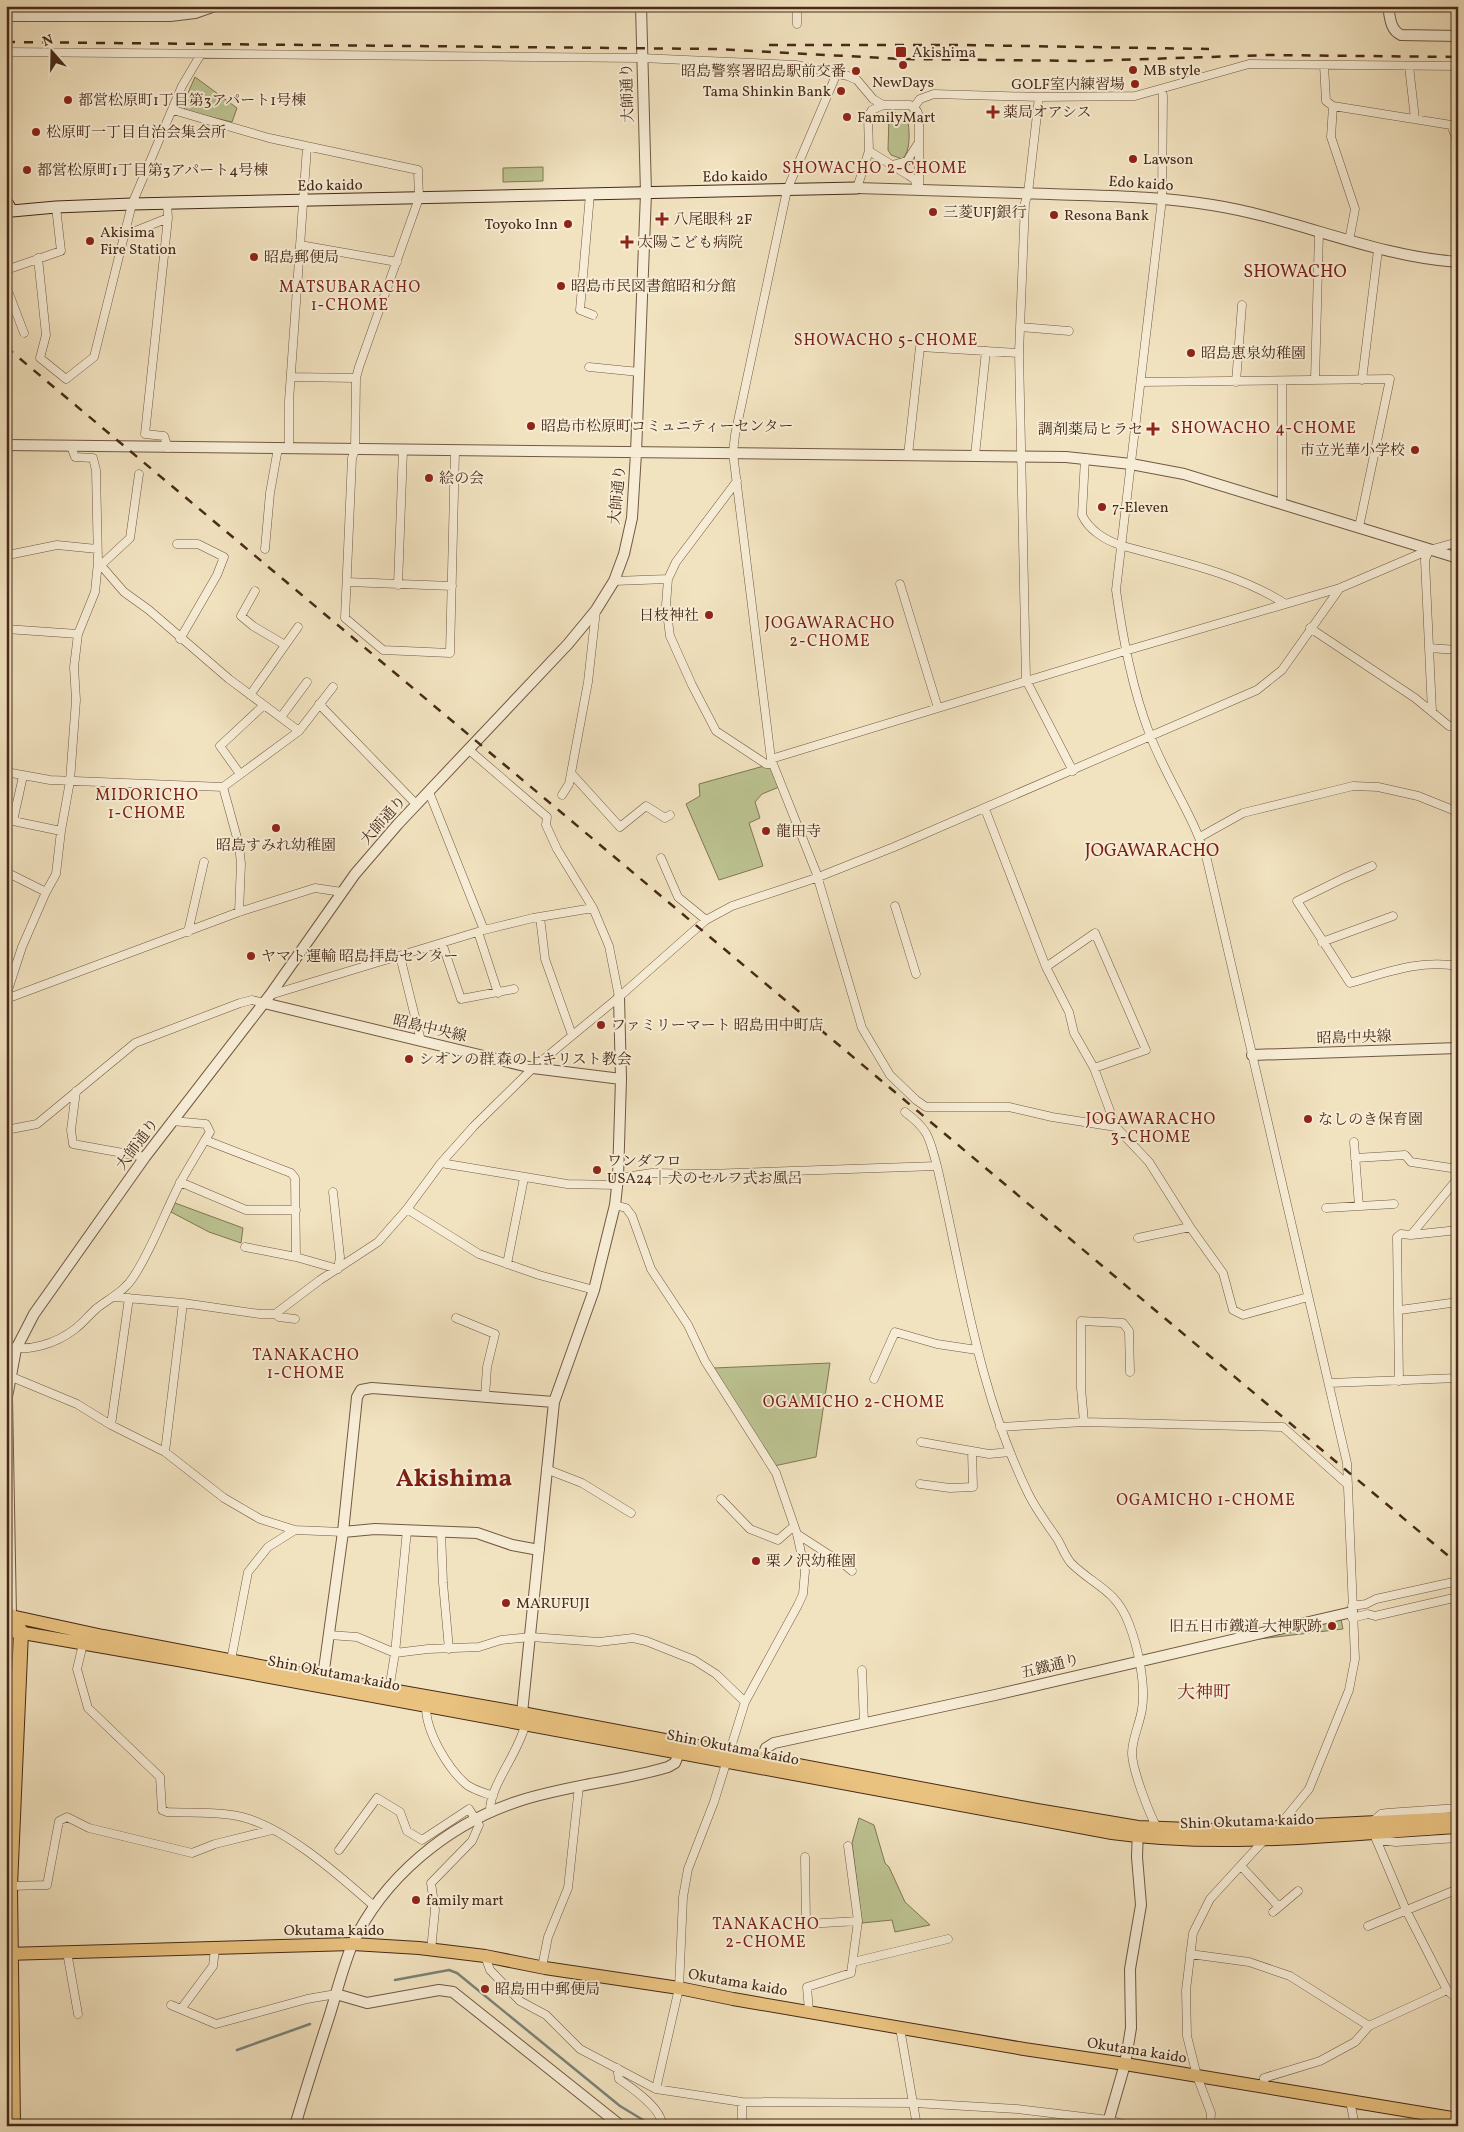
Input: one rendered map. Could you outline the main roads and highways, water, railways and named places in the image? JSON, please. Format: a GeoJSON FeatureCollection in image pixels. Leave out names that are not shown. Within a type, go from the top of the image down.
{"type":"FeatureCollection","features":[{"type":"Feature","properties":{"kind":"highway"},"geometry":{"type":"LineString","coordinates":[[8,1619],[21,1632],[8,1954],[13,2126]]}},
{"type":"Feature","properties":{"kind":"main road","name":"Edo kaido"},"geometry":{"type":"LineString","coordinates":[[8,208],[857,188]]}},
{"type":"Feature","properties":{"kind":"main road","name":"Shin Okutama kaido"},"geometry":{"type":"LineString","coordinates":[[8,1619],[231,1660],[426,1707],[523,1719],[728,1757],[1072,1827],[1138,1832],[1212,1841],[1458,1827]]}},
{"type":"Feature","properties":{"kind":"main road","name":"Shin Okutama kaido"},"geometry":{"type":"LineString","coordinates":[[6,1630],[323,1682],[389,1690],[679,1753],[762,1758],[1138,1832],[1157,1828],[1216,1830],[1278,1827],[1374,1832],[1458,1818]]}},
{"type":"Feature","properties":{"kind":"main road","name":"Okutama kaido"},"geometry":{"type":"LineString","coordinates":[[8,1954],[353,1944],[485,1956],[542,1967],[680,1988],[1024,2049],[1264,2086],[1458,2119]]}},
{"type":"Feature","properties":{"kind":"waterway"},"geometry":{"type":"LineString","coordinates":[[395,1980],[449,1970],[457,1973],[620,2106],[653,2126]]}},
{"type":"Feature","properties":{"kind":"waterway"},"geometry":{"type":"LineString","coordinates":[[237,2050],[310,2024]]}},
{"type":"Feature","properties":{"kind":"railway"},"geometry":{"type":"LineString","coordinates":[[6,42],[715,49],[901,59],[1086,61],[1269,55],[1458,57]]}},
{"type":"Feature","properties":{"kind":"railway"},"geometry":{"type":"LineString","coordinates":[[769,45],[963,45],[1209,49]]}},
{"type":"Feature","properties":{"kind":"railway"},"geometry":{"type":"LineString","coordinates":[[6,347],[1458,1564]]}},
{"type":"Feature","properties":{"kind":"place","name":"Akishima"},"geometry":{"type":"Point","coordinates":[901,52]}},
{"type":"Feature","properties":{"kind":"place","name":"NewDays"},"geometry":{"type":"Point","coordinates":[903,65]}},
{"type":"Feature","properties":{"kind":"place","name":"MB style"},"geometry":{"type":"Point","coordinates":[1133,70]}},
{"type":"Feature","properties":{"kind":"place","name":"昭島警察署昭島駅前交番"},"geometry":{"type":"Point","coordinates":[856,71]}},
{"type":"Feature","properties":{"kind":"place","name":"GOLF室内練習場"},"geometry":{"type":"Point","coordinates":[1135,84]}},
{"type":"Feature","properties":{"kind":"place","name":"Tama Shinkin Bank"},"geometry":{"type":"Point","coordinates":[841,91]}},
{"type":"Feature","properties":{"kind":"place","name":"都営松原町1丁目第3アパート1号棟"},"geometry":{"type":"Point","coordinates":[68,100]}},
{"type":"Feature","properties":{"kind":"place","name":"薬局オアシス"},"geometry":{"type":"Point","coordinates":[993,112]}},
{"type":"Feature","properties":{"kind":"place","name":"FamilyMart"},"geometry":{"type":"Point","coordinates":[847,117]}},
{"type":"Feature","properties":{"kind":"place","name":"松原町一丁目自治会集会所"},"geometry":{"type":"Point","coordinates":[36,132]}},
{"type":"Feature","properties":{"kind":"place","name":"Lawson"},"geometry":{"type":"Point","coordinates":[1133,159]}},
{"type":"Feature","properties":{"kind":"place","name":"都営松原町1丁目第3アパート4号棟"},"geometry":{"type":"Point","coordinates":[27,170]}},
{"type":"Feature","properties":{"kind":"place","name":"三菱UFJ銀行"},"geometry":{"type":"Point","coordinates":[933,212]}},
{"type":"Feature","properties":{"kind":"place","name":"Resona Bank"},"geometry":{"type":"Point","coordinates":[1054,215]}},
{"type":"Feature","properties":{"kind":"place","name":"八尾眼科 2F"},"geometry":{"type":"Point","coordinates":[662,219]}},
{"type":"Feature","properties":{"kind":"place","name":"Toyoko Inn"},"geometry":{"type":"Point","coordinates":[568,224]}},
{"type":"Feature","properties":{"kind":"place","name":"Akisima Fire Station"},"geometry":{"type":"Point","coordinates":[90,241]}},
{"type":"Feature","properties":{"kind":"place","name":"太陽こども病院"},"geometry":{"type":"Point","coordinates":[627,242]}},
{"type":"Feature","properties":{"kind":"place","name":"昭島郵便局"},"geometry":{"type":"Point","coordinates":[254,257]}},
{"type":"Feature","properties":{"kind":"place","name":"昭島市民図書館昭和分館"},"geometry":{"type":"Point","coordinates":[561,286]}},
{"type":"Feature","properties":{"kind":"place","name":"昭島恵泉幼稚園"},"geometry":{"type":"Point","coordinates":[1191,353]}},
{"type":"Feature","properties":{"kind":"place","name":"昭島市松原町コミュニティーセンター"},"geometry":{"type":"Point","coordinates":[531,426]}},
{"type":"Feature","properties":{"kind":"place","name":"調剤薬局ヒラセ"},"geometry":{"type":"Point","coordinates":[1153,429]}},
{"type":"Feature","properties":{"kind":"place","name":"市立光華小学校"},"geometry":{"type":"Point","coordinates":[1415,450]}},
{"type":"Feature","properties":{"kind":"place","name":"絵の会"},"geometry":{"type":"Point","coordinates":[429,478]}},
{"type":"Feature","properties":{"kind":"place","name":"7-Eleven"},"geometry":{"type":"Point","coordinates":[1102,507]}},
{"type":"Feature","properties":{"kind":"place","name":"日枝神社"},"geometry":{"type":"Point","coordinates":[709,615]}},
{"type":"Feature","properties":{"kind":"place","name":"昭島すみれ幼稚園"},"geometry":{"type":"Point","coordinates":[276,828]}},
{"type":"Feature","properties":{"kind":"place","name":"龍田寺"},"geometry":{"type":"Point","coordinates":[766,831]}},
{"type":"Feature","properties":{"kind":"place","name":"ヤマト運輸 昭島拝島センター"},"geometry":{"type":"Point","coordinates":[251,956]}},
{"type":"Feature","properties":{"kind":"place","name":"ファミリーマート 昭島田中町店"},"geometry":{"type":"Point","coordinates":[601,1025]}},
{"type":"Feature","properties":{"kind":"place","name":"シオンの群 森の上キリスト教会"},"geometry":{"type":"Point","coordinates":[409,1059]}},
{"type":"Feature","properties":{"kind":"place","name":"なしのき保育園"},"geometry":{"type":"Point","coordinates":[1308,1119]}},
{"type":"Feature","properties":{"kind":"place","name":"ワンダフロ USA24｜犬のセルフ式お風呂"},"geometry":{"type":"Point","coordinates":[597,1170]}},
{"type":"Feature","properties":{"kind":"place","name":"栗ノ沢幼稚園"},"geometry":{"type":"Point","coordinates":[756,1561]}},
{"type":"Feature","properties":{"kind":"place","name":"MARUFUJI"},"geometry":{"type":"Point","coordinates":[506,1603]}},
{"type":"Feature","properties":{"kind":"place","name":"旧五日市鐵道 大神駅跡"},"geometry":{"type":"Point","coordinates":[1332,1626]}},
{"type":"Feature","properties":{"kind":"place","name":"family mart"},"geometry":{"type":"Point","coordinates":[416,1900]}},
{"type":"Feature","properties":{"kind":"place","name":"昭島田中郵便局"},"geometry":{"type":"Point","coordinates":[485,1989]}},
{"type":"Feature","properties":{"kind":"district","name":"SHOWACHO 2-CHOME"},"geometry":{"type":"Point","coordinates":[875,167]}},
{"type":"Feature","properties":{"kind":"district","name":"SHOWACHO"},"geometry":{"type":"Point","coordinates":[1295,271]}},
{"type":"Feature","properties":{"kind":"district","name":"MATSUBARACHO 1-CHOME"},"geometry":{"type":"Point","coordinates":[350,295]}},
{"type":"Feature","properties":{"kind":"district","name":"SHOWACHO 5-CHOME"},"geometry":{"type":"Point","coordinates":[886,339]}},
{"type":"Feature","properties":{"kind":"district","name":"SHOWACHO 4-CHOME"},"geometry":{"type":"Point","coordinates":[1264,427]}},
{"type":"Feature","properties":{"kind":"district","name":"JOGAWARACHO 2-CHOME"},"geometry":{"type":"Point","coordinates":[830,631]}},
{"type":"Feature","properties":{"kind":"district","name":"MIDORICHO 1-CHOME"},"geometry":{"type":"Point","coordinates":[147,803]}},
{"type":"Feature","properties":{"kind":"district","name":"JOGAWARACHO"},"geometry":{"type":"Point","coordinates":[1152,850]}},
{"type":"Feature","properties":{"kind":"district","name":"JOGAWARACHO 3-CHOME"},"geometry":{"type":"Point","coordinates":[1151,1127]}},
{"type":"Feature","properties":{"kind":"district","name":"TANAKACHO 1-CHOME"},"geometry":{"type":"Point","coordinates":[306,1363]}},
{"type":"Feature","properties":{"kind":"district","name":"OGAMICHO 2-CHOME"},"geometry":{"type":"Point","coordinates":[854,1401]}},
{"type":"Feature","properties":{"kind":"district","name":"Akishima"},"geometry":{"type":"Point","coordinates":[454,1477]}},
{"type":"Feature","properties":{"kind":"district","name":"OGAMICHO 1-CHOME"},"geometry":{"type":"Point","coordinates":[1206,1499]}},
{"type":"Feature","properties":{"kind":"district","name":"大神町"},"geometry":{"type":"Point","coordinates":[1204,1692]}},
{"type":"Feature","properties":{"kind":"district","name":"TANAKACHO 2-CHOME"},"geometry":{"type":"Point","coordinates":[766,1932]}}]}
